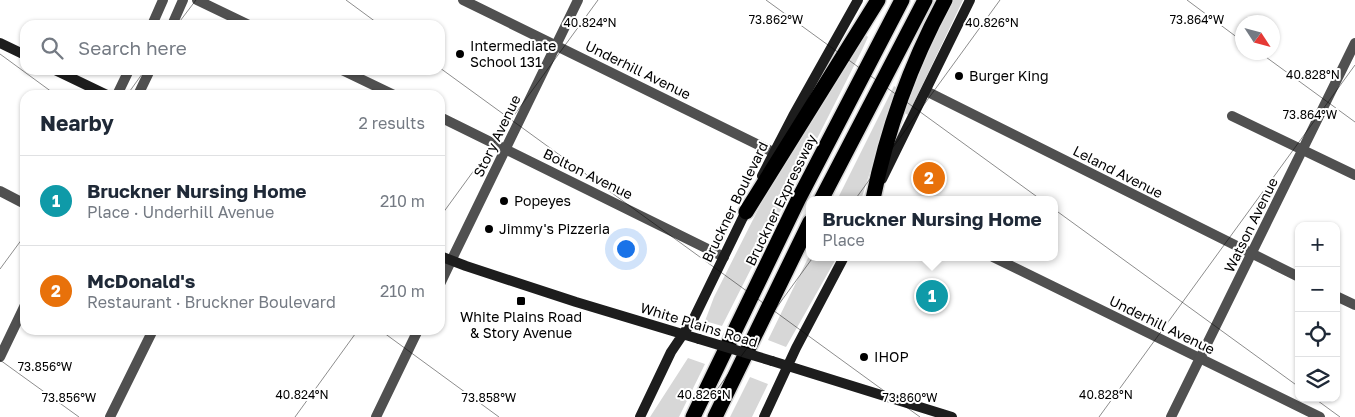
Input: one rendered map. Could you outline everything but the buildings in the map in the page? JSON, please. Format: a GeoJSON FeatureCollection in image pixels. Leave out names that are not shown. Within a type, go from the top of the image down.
{"type":"FeatureCollection","features":[{"type":"Feature","properties":{"kind":"highway"},"geometry":{"type":"LineString","coordinates":[[746,212],[878,0]]}},
{"type":"Feature","properties":{"kind":"highway","name":"Bruckner Expressway"},"geometry":{"type":"LineString","coordinates":[[692,417],[812,174],[902,0]]}},
{"type":"Feature","properties":{"kind":"highway"},"geometry":{"type":"LineString","coordinates":[[823,196],[925,0]]}},
{"type":"Feature","properties":{"kind":"highway"},"geometry":{"type":"LineString","coordinates":[[874,196],[880,163],[911,68],[945,0]]}},
{"type":"Feature","properties":{"kind":"highway"},"geometry":{"type":"LineString","coordinates":[[714,417],[806,230]]}},
{"type":"Feature","properties":{"kind":"main road","name":"Bruckner Boulevard"},"geometry":{"type":"LineString","coordinates":[[640,417],[671,352],[694,318],[773,152],[858,0]]}},
{"type":"Feature","properties":{"kind":"main road"},"geometry":{"type":"LineString","coordinates":[[874,196],[970,0]]}},
{"type":"Feature","properties":{"kind":"main road"},"geometry":{"type":"LineString","coordinates":[[0,43],[20,53]]}},
{"type":"Feature","properties":{"kind":"main road"},"geometry":{"type":"LineString","coordinates":[[65,75],[97,90]]}},
{"type":"Feature","properties":{"kind":"main road","name":"White Plains Road"},"geometry":{"type":"LineString","coordinates":[[445,258],[568,300],[952,417]]}},
{"type":"Feature","properties":{"kind":"main road"},"geometry":{"type":"LineString","coordinates":[[764,417],[842,261]]}},
{"type":"Feature","properties":{"kind":"street"},"geometry":{"type":"LineString","coordinates":[[154,20],[163,0]]}},
{"type":"Feature","properties":{"kind":"street"},"geometry":{"type":"LineString","coordinates":[[174,20],[184,0]]}},
{"type":"Feature","properties":{"kind":"street"},"geometry":{"type":"LineString","coordinates":[[197,0],[239,20]]}},
{"type":"Feature","properties":{"kind":"street","name":"Underhill Avenue"},"geometry":{"type":"LineString","coordinates":[[463,0],[773,152]]}},
{"type":"Feature","properties":{"kind":"street","name":"Story Avenue"},"geometry":{"type":"LineString","coordinates":[[445,274],[578,0]]}},
{"type":"Feature","properties":{"kind":"street","name":"Watson Avenue"},"geometry":{"type":"LineString","coordinates":[[1171,417],[1355,45]]}},
{"type":"Feature","properties":{"kind":"street"},"geometry":{"type":"LineString","coordinates":[[119,90],[127,75]]}},
{"type":"Feature","properties":{"kind":"street"},"geometry":{"type":"LineString","coordinates":[[140,90],[148,75]]}},
{"type":"Feature","properties":{"kind":"street"},"geometry":{"type":"LineString","coordinates":[[352,75],[384,90]]}},
{"type":"Feature","properties":{"kind":"street","name":"Leland Avenue"},"geometry":{"type":"LineString","coordinates":[[926,91],[1295,276]]}},
{"type":"Feature","properties":{"kind":"street"},"geometry":{"type":"LineString","coordinates":[[1232,116],[1355,175]]}},
{"type":"Feature","properties":{"kind":"street","name":"Bolton Avenue"},"geometry":{"type":"LineString","coordinates":[[445,119],[724,257]]}},
{"type":"Feature","properties":{"kind":"street"},"geometry":{"type":"LineString","coordinates":[[0,191],[20,201]]}},
{"type":"Feature","properties":{"kind":"street","name":"Underhill Avenue"},"geometry":{"type":"LineString","coordinates":[[1001,261],[1320,417]]}},
{"type":"Feature","properties":{"kind":"street"},"geometry":{"type":"LineString","coordinates":[[1340,298],[1355,305]]}},
{"type":"Feature","properties":{"kind":"street"},"geometry":{"type":"LineString","coordinates":[[0,357],[20,315]]}},
{"type":"Feature","properties":{"kind":"street"},"geometry":{"type":"LineString","coordinates":[[110,417],[150,335]]}},
{"type":"Feature","properties":{"kind":"street"},"geometry":{"type":"LineString","coordinates":[[376,417],[416,335]]}},
{"type":"Feature","properties":{"kind":"shaded area"},"geometry":{"type":"Polygon","coordinates":[[[949,0],[963,0],[908,115],[903,112],[922,51],[949,0]]]}},
{"type":"Feature","properties":{"kind":"shaded area"},"geometry":{"type":"Polygon","coordinates":[[[865,34],[868,37],[862,50],[722,326],[705,321],[714,297],[783,160],[865,34]]]}},
{"type":"Feature","properties":{"kind":"shaded area"},"geometry":{"type":"Polygon","coordinates":[[[894,86],[897,88],[862,196],[839,196],[894,86]]]}},
{"type":"Feature","properties":{"kind":"shaded area"},"geometry":{"type":"Polygon","coordinates":[[[807,261],[835,261],[786,347],[768,340],[807,261]]]}},
{"type":"Feature","properties":{"kind":"shaded area"},"geometry":{"type":"Polygon","coordinates":[[[688,358],[705,364],[679,417],[650,417],[688,358]]]}},
{"type":"Feature","properties":{"kind":"shaded area"},"geometry":{"type":"Polygon","coordinates":[[[750,377],[768,384],[752,417],[730,417],[750,377]]]}},
{"type":"Feature","properties":{"kind":"place","name":"Intermediate School 131"},"geometry":{"type":"Point","coordinates":[460,54]}},
{"type":"Feature","properties":{"kind":"place","name":"Burger King"},"geometry":{"type":"Point","coordinates":[959,76]}},
{"type":"Feature","properties":{"kind":"place","name":"McDonald's"},"geometry":{"type":"Point","coordinates":[929,178]}},
{"type":"Feature","properties":{"kind":"place","name":"Popeyes"},"geometry":{"type":"Point","coordinates":[504,201]}},
{"type":"Feature","properties":{"kind":"place","name":"Jimmy's Pizzeria"},"geometry":{"type":"Point","coordinates":[489,229]}},
{"type":"Feature","properties":{"kind":"place","name":"Bruckner Nursing Home"},"geometry":{"type":"Point","coordinates":[932,296]}},
{"type":"Feature","properties":{"kind":"place","name":"White Plains Road & Story Avenue"},"geometry":{"type":"Point","coordinates":[521,301]}},
{"type":"Feature","properties":{"kind":"place","name":"IHOP"},"geometry":{"type":"Point","coordinates":[864,357]}}]}
